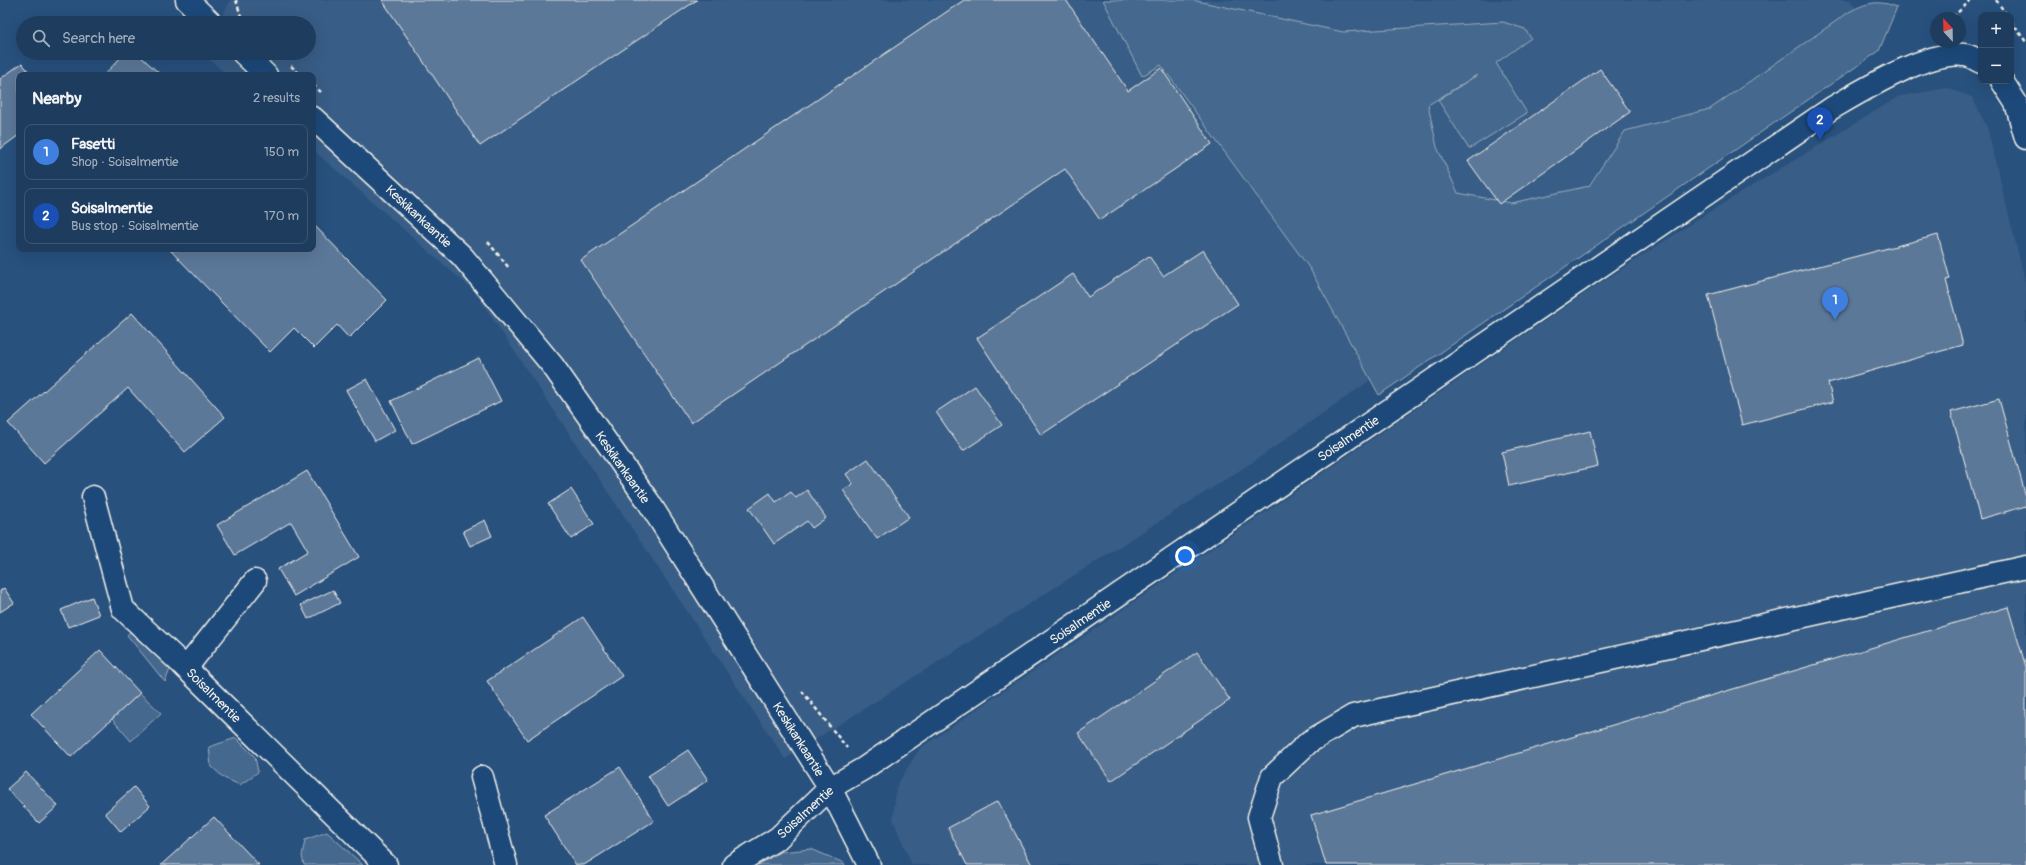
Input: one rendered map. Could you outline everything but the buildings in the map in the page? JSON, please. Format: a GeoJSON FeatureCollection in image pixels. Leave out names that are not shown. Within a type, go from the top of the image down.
{"type":"FeatureCollection","features":[{"type":"Feature","properties":{"kind":"street"},"geometry":{"type":"LineString","coordinates":[[187,0],[204,16]]}},
{"type":"Feature","properties":{"kind":"street","name":"Soisalmentie"},"geometry":{"type":"LineString","coordinates":[[734,865],[778,838],[830,788],[863,769],[1832,108],[1899,71],[1937,57],[1965,54],[1978,60]]}},
{"type":"Feature","properties":{"kind":"street"},"geometry":{"type":"LineString","coordinates":[[249,60],[259,72]]}},
{"type":"Feature","properties":{"kind":"street"},"geometry":{"type":"LineString","coordinates":[[2004,84],[2016,103],[2026,138]]}},
{"type":"Feature","properties":{"kind":"street","name":"Keskikankaantie"},"geometry":{"type":"LineString","coordinates":[[316,121],[462,256],[553,366],[648,501],[830,788],[869,865]]}},
{"type":"Feature","properties":{"kind":"street","name":"Soisalmentie"},"geometry":{"type":"LineString","coordinates":[[93,497],[123,609],[186,668],[386,865]]}},
{"type":"Feature","properties":{"kind":"street"},"geometry":{"type":"LineString","coordinates":[[1272,865],[1259,817],[1272,777],[1309,742],[1353,716],[2026,567]]}},
{"type":"Feature","properties":{"kind":"street"},"geometry":{"type":"LineString","coordinates":[[186,668],[255,581]]}},
{"type":"Feature","properties":{"kind":"street"},"geometry":{"type":"LineString","coordinates":[[482,777],[506,865]]}},
{"type":"Feature","properties":{"kind":"path"},"geometry":{"type":"LineString","coordinates":[[236,0],[242,16]]}},
{"type":"Feature","properties":{"kind":"path"},"geometry":{"type":"LineString","coordinates":[[1958,12],[1972,0]]}},
{"type":"Feature","properties":{"kind":"path"},"geometry":{"type":"LineString","coordinates":[[1996,0],[2005,12]]}},
{"type":"Feature","properties":{"kind":"path"},"geometry":{"type":"LineString","coordinates":[[2014,25],[2026,42]]}},
{"type":"Feature","properties":{"kind":"shaded area"},"geometry":{"type":"Polygon","coordinates":[[[231,0],[1850,0],[1872,30],[1253,462],[785,759],[475,292],[316,153],[316,72],[224,72],[210,60],[316,60],[316,16],[222,16],[231,0]]]}},
{"type":"Feature","properties":{"kind":"shaded area"},"geometry":{"type":"Polygon","coordinates":[[[1103,0],[1192,0],[1343,32],[1503,22],[1525,29],[1531,38],[1496,63],[1527,113],[1469,149],[1438,100],[1477,75],[1428,105],[1437,147],[1458,193],[1511,203],[1589,186],[1625,131],[1710,109],[1855,9],[1873,3],[1884,3],[1897,7],[1879,51],[1379,395],[1310,269],[1161,65],[1142,76],[1103,0]]]}},
{"type":"Feature","properties":{"kind":"shaded area"},"geometry":{"type":"Polygon","coordinates":[[[1947,88],[1972,97],[1987,127],[2026,284],[2026,865],[912,865],[893,820],[896,787],[919,749],[1594,287],[1712,210],[1900,96],[1947,88]]]}},
{"type":"Feature","properties":{"kind":"shaded area"},"geometry":{"type":"Polygon","coordinates":[[[131,631],[172,664],[165,682],[127,635],[131,631]]]}},
{"type":"Feature","properties":{"kind":"shaded area"},"geometry":{"type":"Polygon","coordinates":[[[140,693],[161,713],[131,741],[112,719],[140,693]]]}},
{"type":"Feature","properties":{"kind":"shaded area"},"geometry":{"type":"Polygon","coordinates":[[[236,738],[255,757],[258,772],[240,785],[224,778],[211,766],[209,747],[236,738]]]}},
{"type":"Feature","properties":{"kind":"shaded area"},"geometry":{"type":"Polygon","coordinates":[[[327,832],[363,865],[304,865],[302,856],[305,840],[327,832]]]}},
{"type":"Feature","properties":{"kind":"shaded area"},"geometry":{"type":"Polygon","coordinates":[[[811,849],[844,863],[845,865],[758,865],[780,852],[811,849]]]}},
{"type":"Feature","properties":{"kind":"place","name":"Soisalmentie"},"geometry":{"type":"Point","coordinates":[1820,140]}},
{"type":"Feature","properties":{"kind":"place","name":"Fasetti"},"geometry":{"type":"Point","coordinates":[1835,320]}}]}
